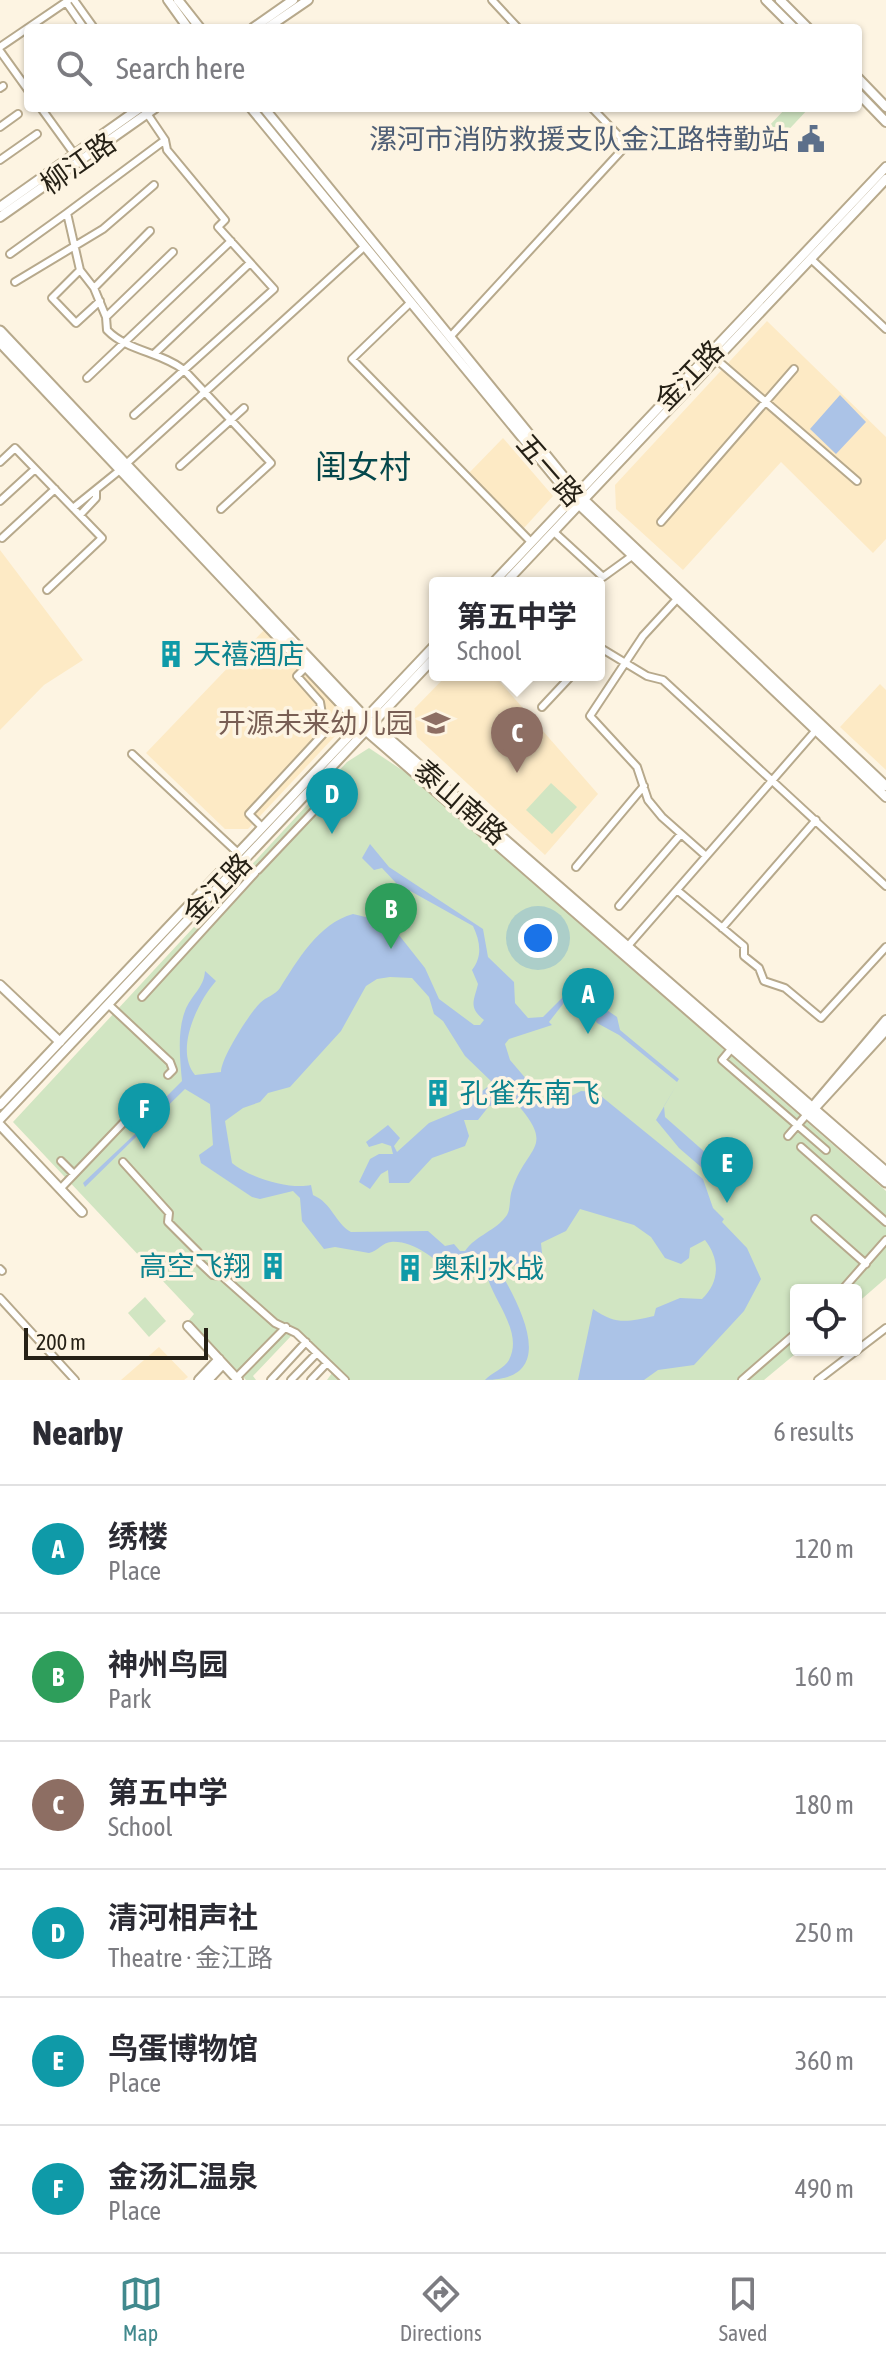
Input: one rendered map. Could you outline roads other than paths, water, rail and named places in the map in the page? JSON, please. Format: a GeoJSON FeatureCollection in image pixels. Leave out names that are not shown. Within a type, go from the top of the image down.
{"type":"FeatureCollection","features":[{"type":"Feature","properties":{"kind":"main road","name":"泰山南路"},"geometry":{"type":"LineString","coordinates":[[0,331],[123,467],[366,725]]}},
{"type":"Feature","properties":{"kind":"main road","name":"泰山南路"},"geometry":{"type":"LineString","coordinates":[[0,342],[123,467]]}},
{"type":"Feature","properties":{"kind":"main road","name":"泰山南路"},"geometry":{"type":"LineString","coordinates":[[287,641],[306,667],[366,725],[886,1172]]}},
{"type":"Feature","properties":{"kind":"main road","name":"泰山南路"},"geometry":{"type":"LineString","coordinates":[[625,949],[732,1048],[812,1109],[886,1182]]}},
{"type":"Feature","properties":{"kind":"street"},"geometry":{"type":"LineString","coordinates":[[168,0],[185,24]]}},
{"type":"Feature","properties":{"kind":"street"},"geometry":{"type":"LineString","coordinates":[[178,0],[197,24]]}},
{"type":"Feature","properties":{"kind":"street"},"geometry":{"type":"LineString","coordinates":[[259,24],[293,0]]}},
{"type":"Feature","properties":{"kind":"street"},"geometry":{"type":"LineString","coordinates":[[273,24],[308,0]]}},
{"type":"Feature","properties":{"kind":"street"},"geometry":{"type":"LineString","coordinates":[[492,0],[514,24]]}},
{"type":"Feature","properties":{"kind":"street"},"geometry":{"type":"LineString","coordinates":[[766,0],[790,24]]}},
{"type":"Feature","properties":{"kind":"street"},"geometry":{"type":"LineString","coordinates":[[780,0],[804,24]]}},
{"type":"Feature","properties":{"kind":"street"},"geometry":{"type":"LineString","coordinates":[[69,1],[82,24]]}},
{"type":"Feature","properties":{"kind":"street"},"geometry":{"type":"LineString","coordinates":[[69,1],[90,24]]}},
{"type":"Feature","properties":{"kind":"street"},"geometry":{"type":"LineString","coordinates":[[36,24],[69,1]]}},
{"type":"Feature","properties":{"kind":"street"},"geometry":{"type":"LineString","coordinates":[[24,32],[0,49],[24,84]]}},
{"type":"Feature","properties":{"kind":"street"},"geometry":{"type":"LineString","coordinates":[[862,82],[886,107]]}},
{"type":"Feature","properties":{"kind":"street"},"geometry":{"type":"LineString","coordinates":[[862,97],[886,122]]}},
{"type":"Feature","properties":{"kind":"street"},"geometry":{"type":"LineString","coordinates":[[44,112],[77,158]]}},
{"type":"Feature","properties":{"kind":"street","name":"柳江路"},"geometry":{"type":"LineString","coordinates":[[0,207],[143,112]]}},
{"type":"Feature","properties":{"kind":"street"},"geometry":{"type":"LineString","coordinates":[[134,415],[274,289],[218,227],[225,220],[167,150],[165,140],[147,112]]}},
{"type":"Feature","properties":{"kind":"street","name":"五一路"},"geometry":{"type":"LineString","coordinates":[[254,112],[450,337],[578,499],[819,728],[886,797]]}},
{"type":"Feature","properties":{"kind":"street","name":"五一路"},"geometry":{"type":"LineString","coordinates":[[267,112],[410,303],[578,499],[677,599],[886,786]]}},
{"type":"Feature","properties":{"kind":"street"},"geometry":{"type":"LineString","coordinates":[[450,337],[622,150],[620,137],[596,112]]}},
{"type":"Feature","properties":{"kind":"street"},"geometry":{"type":"LineString","coordinates":[[0,127],[18,114]]}},
{"type":"Feature","properties":{"kind":"street"},"geometry":{"type":"LineString","coordinates":[[0,160],[37,134]]}},
{"type":"Feature","properties":{"kind":"street"},"geometry":{"type":"LineString","coordinates":[[10,254],[165,140]]}},
{"type":"Feature","properties":{"kind":"street","name":"柳江路"},"geometry":{"type":"LineString","coordinates":[[0,217],[77,158]]}},
{"type":"Feature","properties":{"kind":"street","name":"金江路"},"geometry":{"type":"LineString","coordinates":[[499,577],[716,359],[886,167]]}},
{"type":"Feature","properties":{"kind":"street","name":"金江路"},"geometry":{"type":"LineString","coordinates":[[511,577],[554,532],[578,499],[808,256],[886,179]]}},
{"type":"Feature","properties":{"kind":"street"},"geometry":{"type":"LineString","coordinates":[[15,282],[103,229],[154,185]]}},
{"type":"Feature","properties":{"kind":"street"},"geometry":{"type":"LineString","coordinates":[[67,213],[80,270],[100,301],[107,330],[125,343],[184,370],[271,463],[221,509]]}},
{"type":"Feature","properties":{"kind":"street"},"geometry":{"type":"LineString","coordinates":[[94,288],[150,231]]}},
{"type":"Feature","properties":{"kind":"street"},"geometry":{"type":"LineString","coordinates":[[87,378],[231,241]]}},
{"type":"Feature","properties":{"kind":"street"},"geometry":{"type":"LineString","coordinates":[[73,508],[371,248]]}},
{"type":"Feature","properties":{"kind":"street"},"geometry":{"type":"LineString","coordinates":[[106,317],[173,252]]}},
{"type":"Feature","properties":{"kind":"street"},"geometry":{"type":"LineString","coordinates":[[808,256],[886,329]]}},
{"type":"Feature","properties":{"kind":"street"},"geometry":{"type":"LineString","coordinates":[[154,354],[250,263]]}},
{"type":"Feature","properties":{"kind":"street"},"geometry":{"type":"LineString","coordinates":[[80,270],[52,298],[76,323],[100,301]]}},
{"type":"Feature","properties":{"kind":"street"},"geometry":{"type":"LineString","coordinates":[[410,303],[352,359],[531,542]]}},
{"type":"Feature","properties":{"kind":"street"},"geometry":{"type":"LineString","coordinates":[[716,359],[857,481]]}},
{"type":"Feature","properties":{"kind":"street"},"geometry":{"type":"LineString","coordinates":[[661,522],[794,369]]}},
{"type":"Feature","properties":{"kind":"street"},"geometry":{"type":"LineString","coordinates":[[180,466],[244,408]]}},
{"type":"Feature","properties":{"kind":"street"},"geometry":{"type":"LineString","coordinates":[[0,462],[15,448],[102,538],[47,590]]}},
{"type":"Feature","properties":{"kind":"street"},"geometry":{"type":"LineString","coordinates":[[0,501],[35,469]]}},
{"type":"Feature","properties":{"kind":"street"},"geometry":{"type":"LineString","coordinates":[[2,538],[55,489]]}},
{"type":"Feature","properties":{"kind":"street"},"geometry":{"type":"LineString","coordinates":[[80,515],[96,498],[96,491]]}},
{"type":"Feature","properties":{"kind":"street"},"geometry":{"type":"LineString","coordinates":[[554,532],[603,577],[632,556]]}},
{"type":"Feature","properties":{"kind":"street"},"geometry":{"type":"LineString","coordinates":[[677,599],[643,636],[590,716],[637,767],[648,800],[706,856]]}},
{"type":"Feature","properties":{"kind":"street"},"geometry":{"type":"LineString","coordinates":[[605,650],[647,676],[663,680],[886,886]]}},
{"type":"Feature","properties":{"kind":"street","name":"金江路"},"geometry":{"type":"LineString","coordinates":[[0,1122],[108,1004],[238,853],[315,786],[429,652]]}},
{"type":"Feature","properties":{"kind":"street","name":"金江路"},"geometry":{"type":"LineString","coordinates":[[0,1105],[429,663]]}},
{"type":"Feature","properties":{"kind":"street"},"geometry":{"type":"LineString","coordinates":[[266,830],[249,814],[325,732],[320,702],[297,676],[306,667]]}},
{"type":"Feature","properties":{"kind":"street"},"geometry":{"type":"LineString","coordinates":[[542,707],[566,681]]}},
{"type":"Feature","properties":{"kind":"street"},"geometry":{"type":"LineString","coordinates":[[625,949],[819,728]]}},
{"type":"Feature","properties":{"kind":"street"},"geometry":{"type":"LineString","coordinates":[[132,754],[238,853]]}},
{"type":"Feature","properties":{"kind":"street"},"geometry":{"type":"LineString","coordinates":[[142,997],[327,797],[315,786]]}},
{"type":"Feature","properties":{"kind":"street"},"geometry":{"type":"LineString","coordinates":[[576,867],[644,786]]}},
{"type":"Feature","properties":{"kind":"street"},"geometry":{"type":"LineString","coordinates":[[722,928],[816,820]]}},
{"type":"Feature","properties":{"kind":"street"},"geometry":{"type":"LineString","coordinates":[[619,906],[681,834]]}},
{"type":"Feature","properties":{"kind":"street"},"geometry":{"type":"LineString","coordinates":[[677,890],[744,946],[744,956],[759,968],[764,981],[785,988],[821,1018],[886,947]]}},
{"type":"Feature","properties":{"kind":"street"},"geometry":{"type":"LineString","coordinates":[[173,928],[190,945]]}},
{"type":"Feature","properties":{"kind":"street"},"geometry":{"type":"LineString","coordinates":[[0,985],[60,1042]]}},
{"type":"Feature","properties":{"kind":"street"},"geometry":{"type":"LineString","coordinates":[[108,1004],[170,1062],[173,1070],[168,1075]]}},
{"type":"Feature","properties":{"kind":"street"},"geometry":{"type":"LineString","coordinates":[[788,1136],[886,1020]]}},
{"type":"Feature","properties":{"kind":"street"},"geometry":{"type":"LineString","coordinates":[[812,1109],[886,1030]]}},
{"type":"Feature","properties":{"kind":"street"},"geometry":{"type":"LineString","coordinates":[[732,1048],[722,1060],[826,1150]]}},
{"type":"Feature","properties":{"kind":"street"},"geometry":{"type":"LineString","coordinates":[[0,1122],[82,1212]]}},
{"type":"Feature","properties":{"kind":"street"},"geometry":{"type":"LineString","coordinates":[[61,1188],[124,1122]]}},
{"type":"Feature","properties":{"kind":"street"},"geometry":{"type":"LineString","coordinates":[[801,1147],[886,1222]]}},
{"type":"Feature","properties":{"kind":"street"},"geometry":{"type":"LineString","coordinates":[[61,1161],[74,1174]]}},
{"type":"Feature","properties":{"kind":"street"},"geometry":{"type":"LineString","coordinates":[[123,1162],[169,1213],[168,1222],[198,1252],[197,1260],[306,1342],[340,1378]]}},
{"type":"Feature","properties":{"kind":"street"},"geometry":{"type":"LineString","coordinates":[[815,1219],[866,1264]]}},
{"type":"Feature","properties":{"kind":"street"},"geometry":{"type":"LineString","coordinates":[[848,1284],[886,1240]]}},
{"type":"Feature","properties":{"kind":"street"},"geometry":{"type":"LineString","coordinates":[[0,1298],[75,1380]]}},
{"type":"Feature","properties":{"kind":"street"},"geometry":{"type":"LineString","coordinates":[[188,1326],[237,1379],[286,1327]]}},
{"type":"Feature","properties":{"kind":"street"},"geometry":{"type":"LineString","coordinates":[[818,1380],[886,1328]]}},
{"type":"Feature","properties":{"kind":"street"},"geometry":{"type":"LineString","coordinates":[[742,1380],[790,1338]]}},
{"type":"Feature","properties":{"kind":"street"},"geometry":{"type":"LineString","coordinates":[[271,1380],[306,1342]]}},
{"type":"Feature","properties":{"kind":"street"},"geometry":{"type":"LineString","coordinates":[[291,1380],[317,1353]]}},
{"type":"Feature","properties":{"kind":"street"},"geometry":{"type":"LineString","coordinates":[[199,1380],[221,1362]]}},
{"type":"Feature","properties":{"kind":"street"},"geometry":{"type":"LineString","coordinates":[[208,1380],[221,1362]]}},
{"type":"Feature","properties":{"kind":"street"},"geometry":{"type":"LineString","coordinates":[[311,1380],[327,1363]]}},
{"type":"Feature","properties":{"kind":"water"},"geometry":{"type":"Polygon","coordinates":[[[840,395],[866,422],[836,454],[810,429],[840,395]]]}},
{"type":"Feature","properties":{"kind":"water"},"geometry":{"type":"Polygon","coordinates":[[[370,844],[389,867],[483,929],[488,957],[514,982],[515,1003],[528,1018],[543,1017],[569,991],[579,991],[617,1017],[620,1030],[679,1079],[677,1082],[619,1035],[597,1023],[587,1006],[570,995],[549,1022],[552,1025],[509,1039],[505,1044],[510,1060],[550,1107],[581,1091],[596,1092],[703,1179],[713,1208],[747,1248],[761,1279],[744,1311],[694,1365],[658,1370],[644,1380],[578,1380],[593,1309],[608,1318],[629,1321],[654,1316],[656,1308],[680,1298],[702,1299],[712,1285],[716,1270],[705,1240],[690,1248],[689,1258],[681,1264],[665,1258],[651,1237],[634,1225],[580,1209],[566,1231],[541,1243],[544,1273],[539,1271],[529,1278],[509,1261],[502,1265],[501,1273],[525,1324],[528,1357],[521,1369],[507,1377],[485,1380],[507,1363],[513,1339],[488,1279],[462,1268],[453,1274],[425,1252],[400,1242],[388,1242],[369,1253],[335,1247],[324,1249],[302,1221],[300,1198],[293,1191],[260,1199],[252,1197],[201,1163],[199,1155],[213,1145],[210,1104],[185,1089],[85,1187],[83,1183],[153,1117],[158,1105],[182,1081],[182,1019],[205,971],[216,981],[202,1001],[191,1026],[187,1053],[195,1075],[221,1072],[230,1047],[255,1009],[278,990],[319,934],[353,914],[374,919],[395,930],[425,968],[439,999],[474,1025],[480,1025],[484,1020],[474,1004],[478,984],[472,970],[479,948],[473,926],[396,883],[382,868],[374,870],[362,858],[370,844]],[[412,978],[377,979],[366,986],[341,1031],[290,1087],[268,1093],[260,1102],[243,1108],[225,1121],[232,1163],[270,1181],[292,1186],[311,1185],[313,1195],[325,1203],[351,1232],[428,1231],[445,1246],[454,1244],[460,1251],[465,1251],[507,1215],[518,1175],[535,1147],[535,1130],[516,1103],[489,1106],[478,1120],[464,1120],[469,1136],[465,1146],[432,1158],[409,1183],[389,1183],[388,1170],[370,1189],[359,1182],[370,1159],[379,1154],[393,1154],[391,1146],[382,1143],[369,1147],[366,1142],[388,1125],[400,1138],[394,1146],[397,1152],[429,1123],[465,1108],[470,1100],[493,1083],[465,1056],[443,1021],[434,1014],[429,997],[412,978]]]}},
{"type":"Feature","properties":{"kind":"water"},"geometry":{"type":"Polygon","coordinates":[[[664,1106],[665,1117],[715,1161],[721,1160],[723,1163],[708,1173],[679,1148],[656,1120],[664,1106]]]}},
{"type":"Feature","properties":{"kind":"place","name":"漯河市消防救援支队金江路特勤站"},"geometry":{"type":"Point","coordinates":[811,139]}},
{"type":"Feature","properties":{"kind":"place","name":"天禧酒店"},"geometry":{"type":"Point","coordinates":[171,654]}},
{"type":"Feature","properties":{"kind":"place","name":"开源未来幼儿园"},"geometry":{"type":"Point","coordinates":[436,723]}},
{"type":"Feature","properties":{"kind":"place","name":"第五中学"},"geometry":{"type":"Point","coordinates":[517,773]}},
{"type":"Feature","properties":{"kind":"place","name":"清河相声社"},"geometry":{"type":"Point","coordinates":[332,834]}},
{"type":"Feature","properties":{"kind":"place","name":"神州鸟园"},"geometry":{"type":"Point","coordinates":[391,949]}},
{"type":"Feature","properties":{"kind":"place","name":"绣楼"},"geometry":{"type":"Point","coordinates":[588,1034]}},
{"type":"Feature","properties":{"kind":"place","name":"孔雀东南飞"},"geometry":{"type":"Point","coordinates":[438,1093]}},
{"type":"Feature","properties":{"kind":"place","name":"金汤汇温泉"},"geometry":{"type":"Point","coordinates":[144,1149]}},
{"type":"Feature","properties":{"kind":"place","name":"鸟蛋博物馆"},"geometry":{"type":"Point","coordinates":[727,1203]}},
{"type":"Feature","properties":{"kind":"place","name":"高空飞翔"},"geometry":{"type":"Point","coordinates":[273,1266]}},
{"type":"Feature","properties":{"kind":"place","name":"奥利水战"},"geometry":{"type":"Point","coordinates":[410,1268]}},
{"type":"Feature","properties":{"kind":"district","name":"闺女村"},"geometry":{"type":"Point","coordinates":[363,466]}}]}
